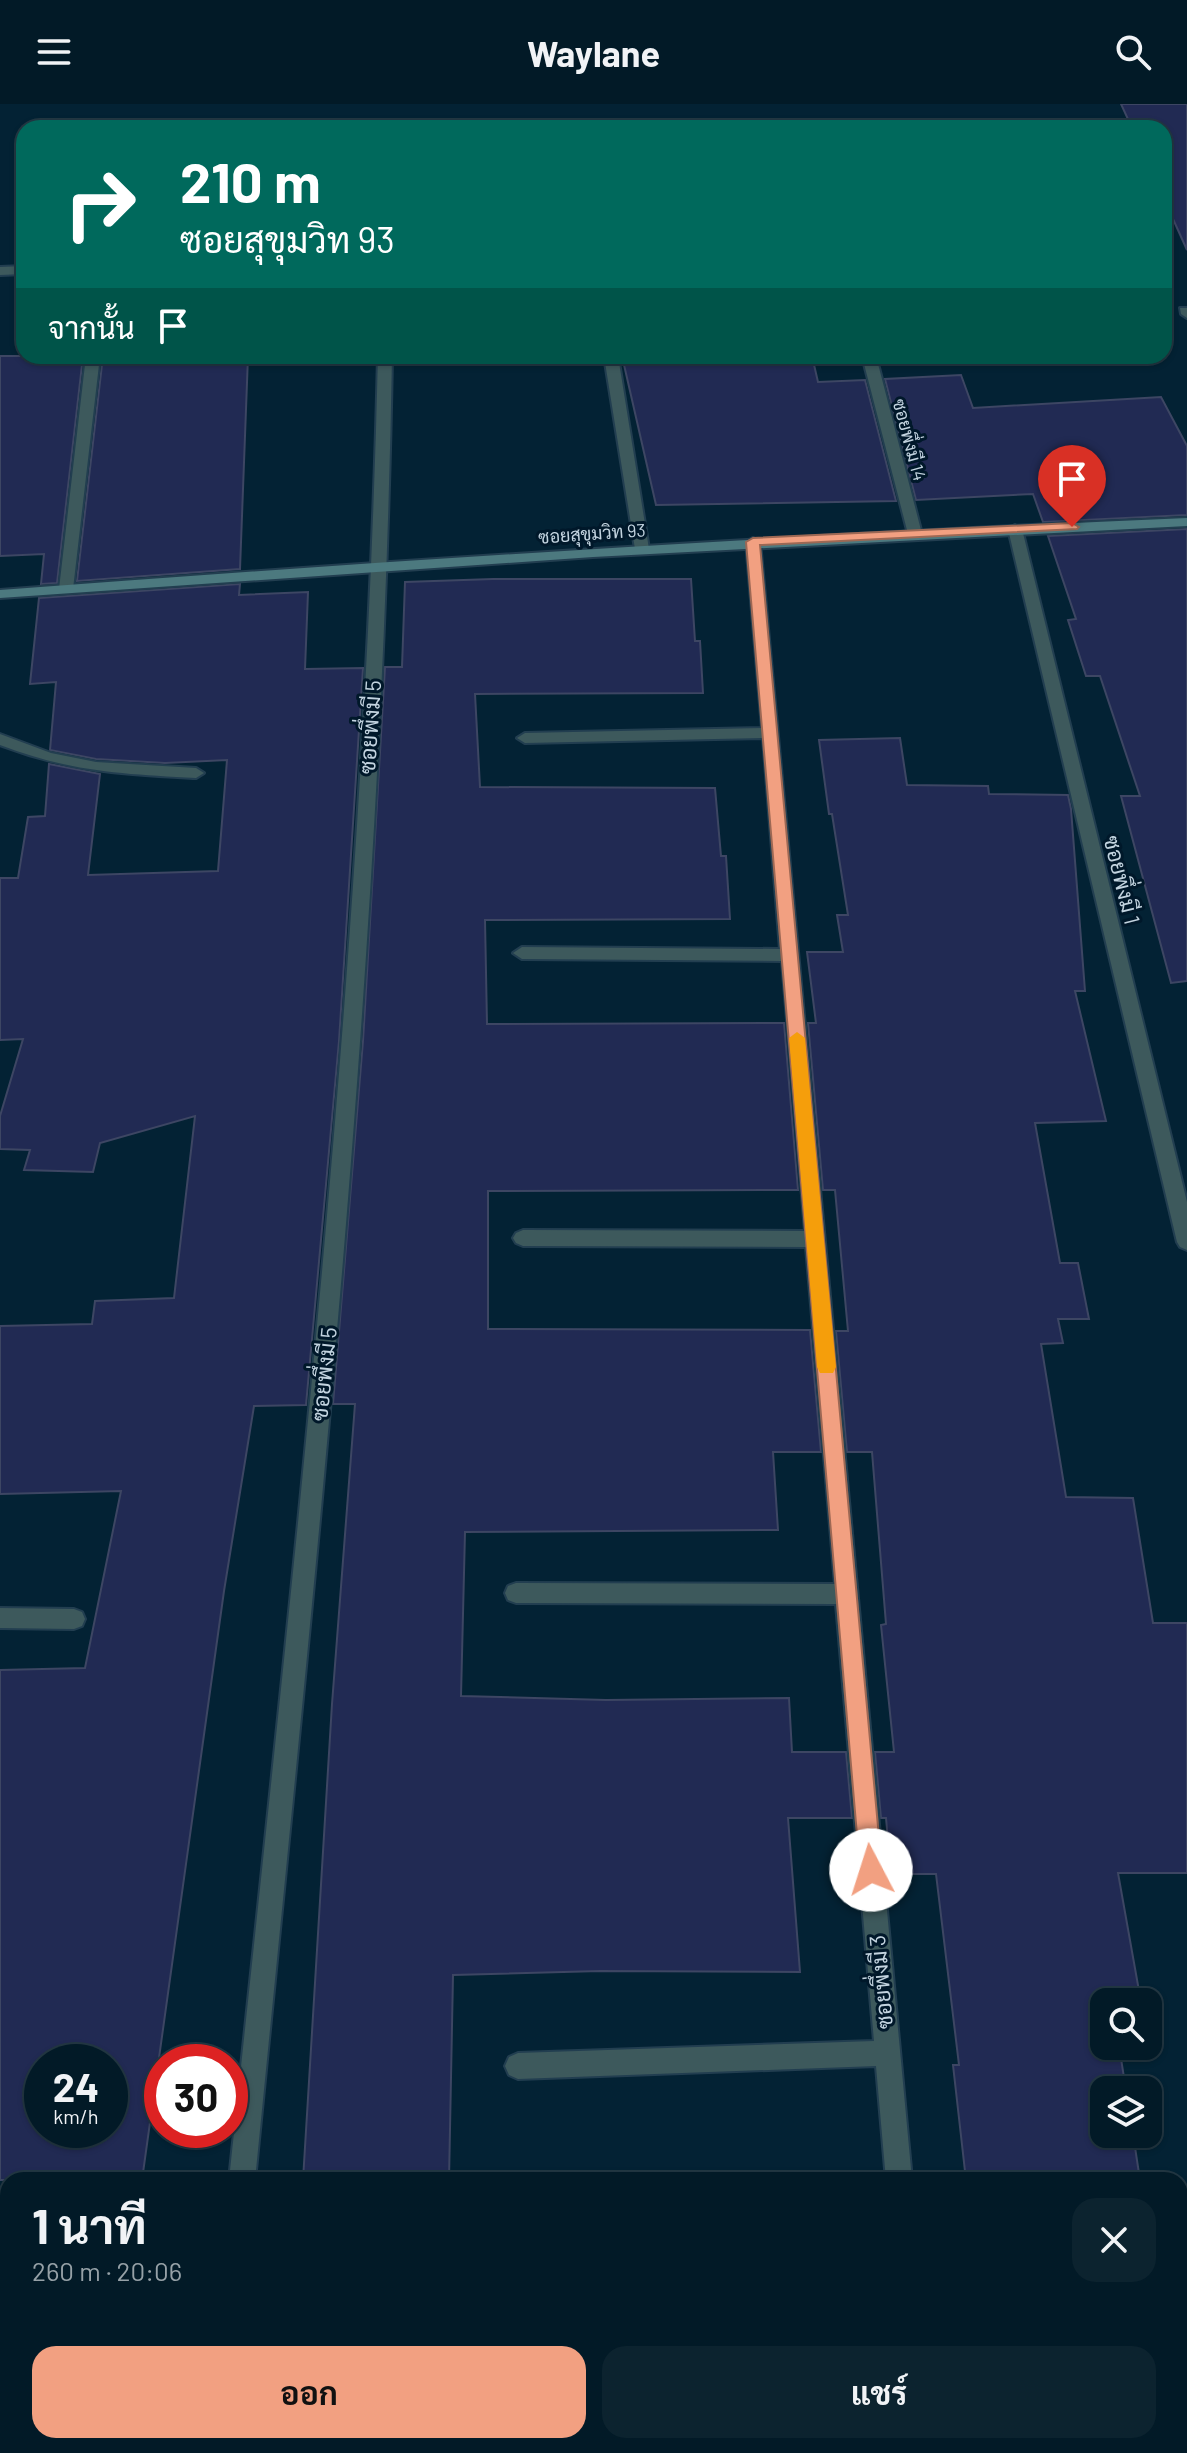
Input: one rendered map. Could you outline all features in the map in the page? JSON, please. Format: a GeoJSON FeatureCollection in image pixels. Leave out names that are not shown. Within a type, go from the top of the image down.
{"type":"FeatureCollection","features":[{"type":"Feature","properties":{"kind":"street"},"geometry":{"type":"LineString","coordinates":[[66,589],[92,364]]}},
{"type":"Feature","properties":{"kind":"street","name":"ซอยพึ่งมี 5"},"geometry":{"type":"LineString","coordinates":[[243,2172],[334,1277],[381,565],[385,364]]}},
{"type":"Feature","properties":{"kind":"street"},"geometry":{"type":"LineString","coordinates":[[612,364],[642,549]]}},
{"type":"Feature","properties":{"kind":"street","name":"ซอยพึ่งมี 14"},"geometry":{"type":"LineString","coordinates":[[871,364],[915,534]]}},
{"type":"Feature","properties":{"kind":"street","name":"ซอยสุขุมวิท 93"},"geometry":{"type":"LineString","coordinates":[[0,594],[381,565],[753,542],[1187,522]]}},
{"type":"Feature","properties":{"kind":"street","name":"ซอยพึ่งมี 1"},"geometry":{"type":"LineString","coordinates":[[1015,529],[1187,1241]]}},
{"type":"Feature","properties":{"kind":"street","name":"ซอยพึ่งมี 3"},"geometry":{"type":"LineString","coordinates":[[753,542],[898,2172]]}},
{"type":"Feature","properties":{"kind":"street"},"geometry":{"type":"LineString","coordinates":[[525,738],[770,733]]}},
{"type":"Feature","properties":{"kind":"street"},"geometry":{"type":"LineString","coordinates":[[0,739],[47,757],[96,767],[196,773]]}},
{"type":"Feature","properties":{"kind":"street"},"geometry":{"type":"LineString","coordinates":[[522,953],[789,955]]}},
{"type":"Feature","properties":{"kind":"street"},"geometry":{"type":"LineString","coordinates":[[523,1238],[815,1239]]}},
{"type":"Feature","properties":{"kind":"street"},"geometry":{"type":"LineString","coordinates":[[516,1593],[846,1594]]}},
{"type":"Feature","properties":{"kind":"street"},"geometry":{"type":"LineString","coordinates":[[0,1618],[74,1619]]}},
{"type":"Feature","properties":{"kind":"street"},"geometry":{"type":"LineString","coordinates":[[518,2066],[888,2053]]}},
{"type":"Feature","properties":{"kind":"building"},"geometry":{"type":"Polygon","coordinates":[[[1121,104],[1187,104],[1187,250],[1172,217],[1172,120],[1128,120],[1121,104]]]}},
{"type":"Feature","properties":{"kind":"building"},"geometry":{"type":"Polygon","coordinates":[[[0,356],[16,356],[16,364],[82,364],[57,583],[41,584],[44,554],[0,556],[0,356]]]}},
{"type":"Feature","properties":{"kind":"building"},"geometry":{"type":"Polygon","coordinates":[[[102,364],[248,364],[240,569],[77,581],[102,364]]]}},
{"type":"Feature","properties":{"kind":"building"},"geometry":{"type":"Polygon","coordinates":[[[624,364],[814,364],[818,382],[865,380],[896,501],[656,505],[624,364]]]}},
{"type":"Feature","properties":{"kind":"building"},"geometry":{"type":"Polygon","coordinates":[[[961,375],[973,408],[1161,397],[1187,446],[1187,515],[1043,522],[1033,494],[916,500],[885,379],[961,375]]]}},
{"type":"Feature","properties":{"kind":"building"},"geometry":{"type":"Polygon","coordinates":[[[1187,529],[1187,981],[1171,983],[1121,796],[1140,796],[1100,676],[1086,676],[1068,620],[1076,619],[1048,536],[1187,529]]]}},
{"type":"Feature","properties":{"kind":"building"},"geometry":{"type":"Polygon","coordinates":[[[691,579],[695,641],[700,641],[703,693],[475,694],[480,787],[715,788],[721,856],[726,856],[730,919],[485,920],[487,1024],[784,1023],[798,1190],[488,1191],[488,1329],[810,1330],[821,1452],[773,1452],[778,1530],[465,1532],[461,1696],[606,1700],[789,1698],[792,1752],[846,1752],[852,1818],[788,1818],[800,1972],[600,1971],[453,1975],[449,2172],[303,2172],[332,1704],[355,1404],[333,1404],[363,1041],[385,667],[402,667],[405,582],[691,579]]]}},
{"type":"Feature","properties":{"kind":"building"},"geometry":{"type":"Polygon","coordinates":[[[240,584],[239,595],[308,592],[305,669],[363,668],[339,1041],[306,1405],[254,1406],[224,1591],[161,2044],[144,2044],[144,2148],[146,2148],[143,2172],[0,2172],[0,1670],[85,1668],[121,1491],[0,1494],[0,1326],[92,1324],[95,1301],[174,1298],[195,1116],[100,1143],[93,1172],[24,1170],[30,1150],[0,1149],[0,1116],[23,1039],[0,1040],[0,878],[18,878],[28,817],[45,816],[49,764],[100,774],[88,875],[218,871],[227,760],[165,763],[96,759],[50,750],[56,682],[30,684],[39,598],[240,584]]]}},
{"type":"Feature","properties":{"kind":"building"},"geometry":{"type":"Polygon","coordinates":[[[900,738],[907,785],[988,786],[989,794],[1068,795],[1085,991],[1075,991],[1106,1121],[1035,1123],[1060,1263],[1078,1263],[1089,1319],[1058,1319],[1063,1343],[1041,1344],[1066,1497],[1133,1498],[1153,1623],[1187,1623],[1187,1873],[1118,1873],[1139,1988],[1090,1988],[1090,2060],[1121,2060],[1124,2076],[1090,2076],[1090,2148],[1135,2148],[1139,2172],[965,2172],[953,2065],[959,2065],[936,1874],[891,1874],[886,1818],[881,1818],[875,1752],[894,1752],[881,1625],[886,1624],[872,1452],[847,1452],[836,1331],[848,1331],[835,1190],[823,1190],[808,1023],[816,1023],[807,952],[843,952],[837,915],[848,915],[832,814],[829,814],[819,740],[900,738]]]}},
{"type":"Feature","properties":{"kind":"slow traffic"},"geometry":{"type":"LineString","coordinates":[[797,1038],[826,1367]]}},
{"type":"Feature","properties":{"kind":"route"},"geometry":{"type":"LineString","coordinates":[[871,1870],[753,542],[1072,527]]}}]}
